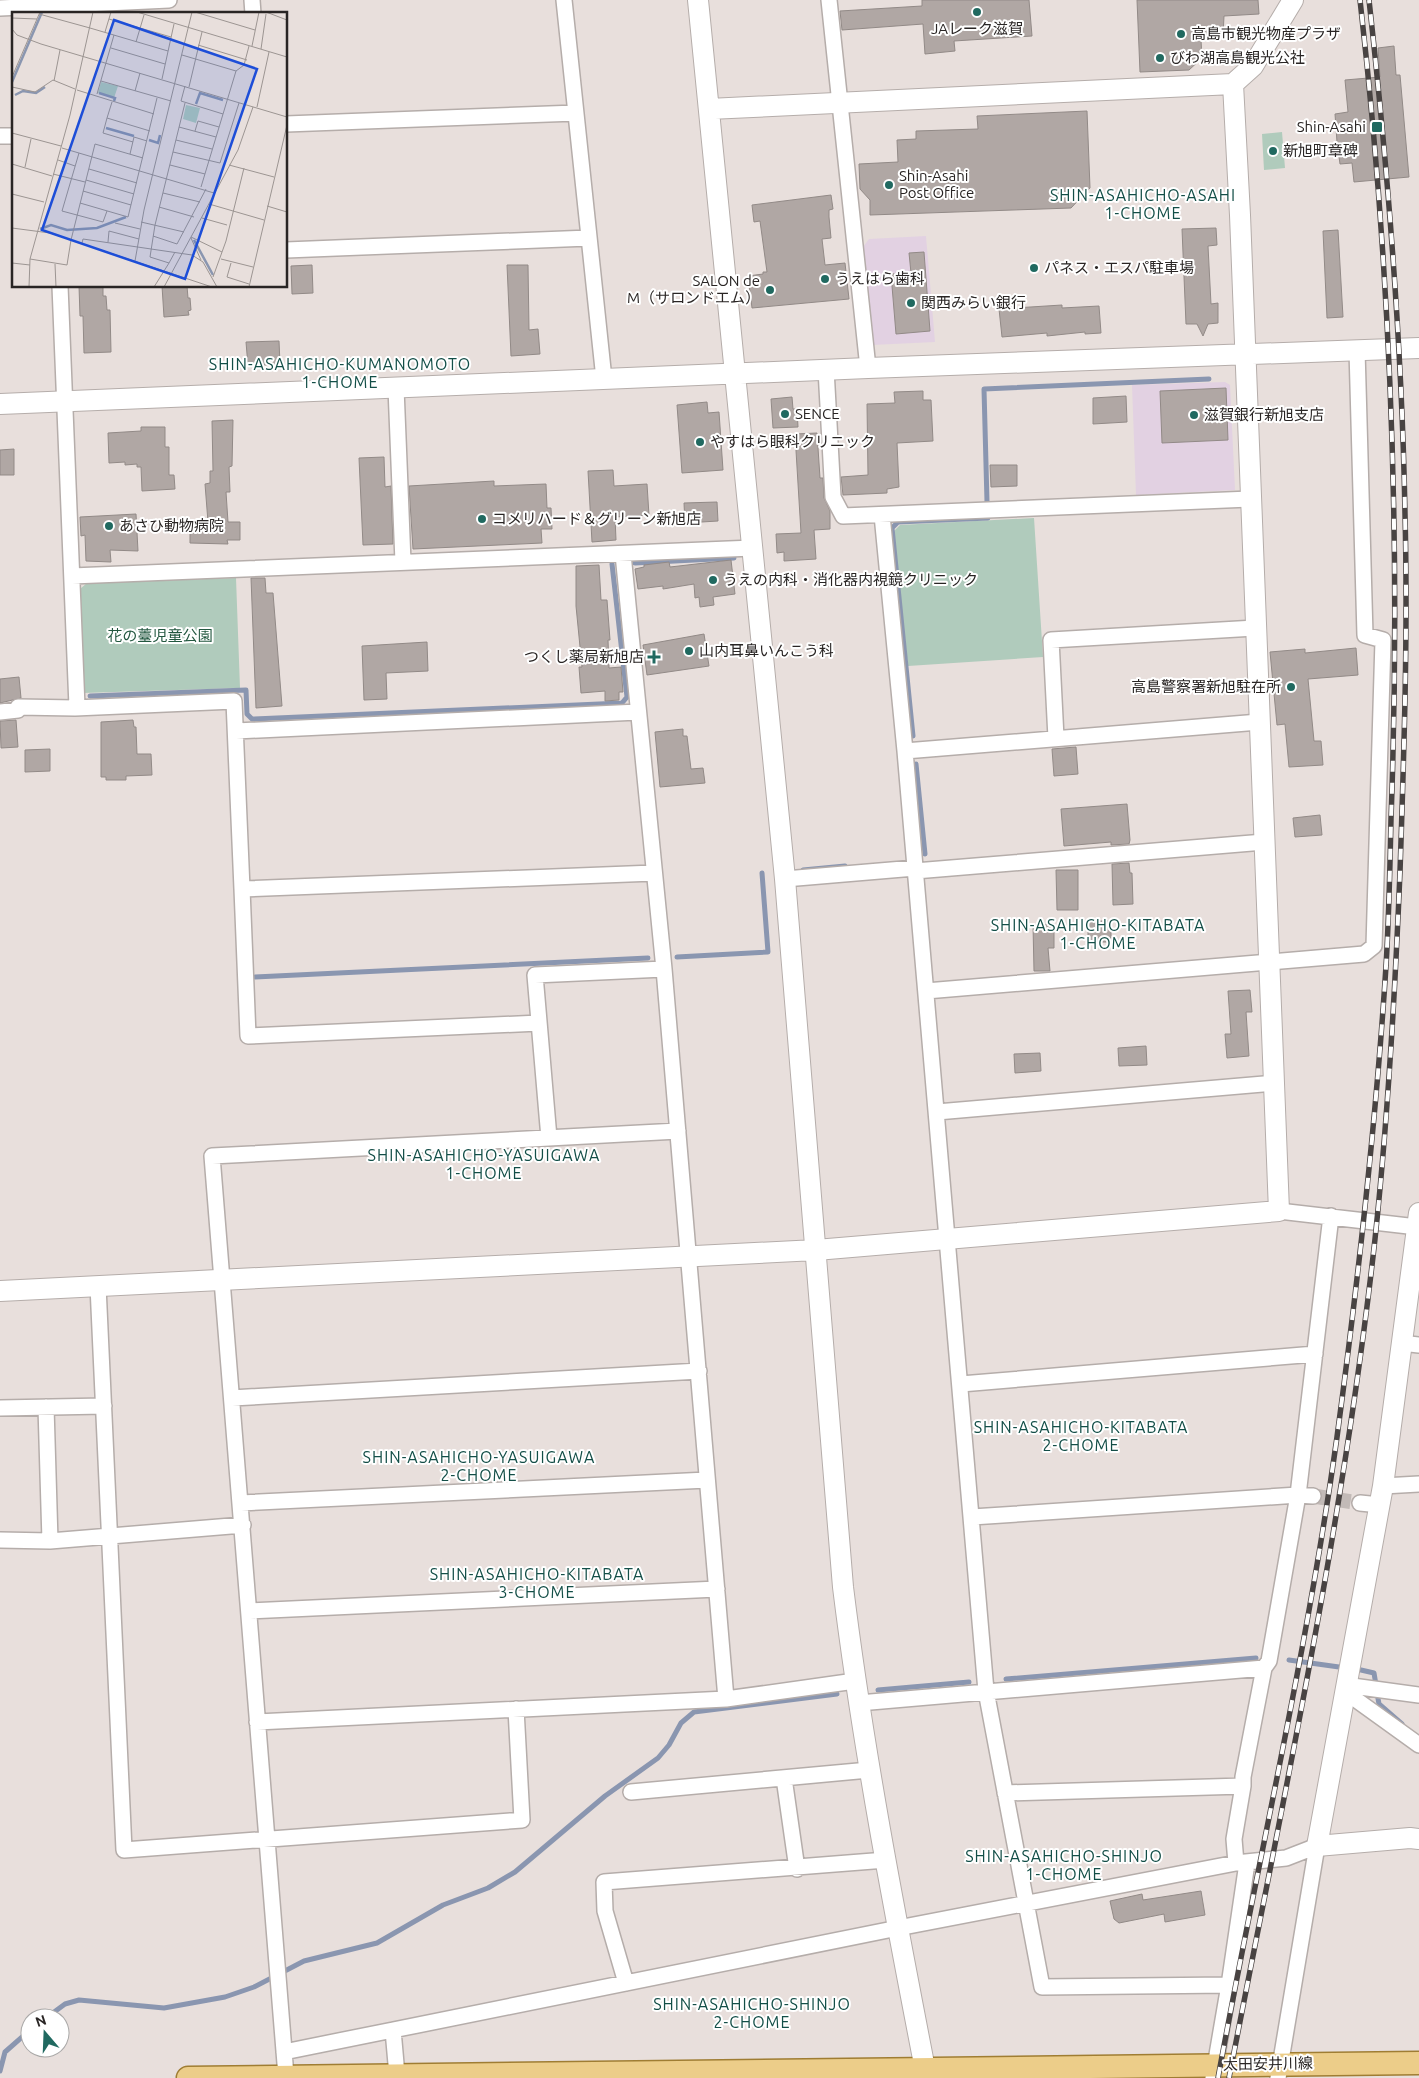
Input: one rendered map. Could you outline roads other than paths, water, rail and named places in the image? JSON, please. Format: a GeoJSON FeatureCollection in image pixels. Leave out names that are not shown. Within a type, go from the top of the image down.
{"type":"FeatureCollection","features":[{"type":"Feature","properties":{"kind":"main road","name":"太田安井川線"},"geometry":{"type":"LineString","coordinates":[[188,2078],[925,2068],[1279,2071],[1419,2063]]}},
{"type":"Feature","properties":{"kind":"street"},"geometry":{"type":"LineString","coordinates":[[0,8],[169,0]]}},
{"type":"Feature","properties":{"kind":"street"},"geometry":{"type":"LineString","coordinates":[[564,0],[604,379]]}},
{"type":"Feature","properties":{"kind":"street"},"geometry":{"type":"LineString","coordinates":[[698,0],[785,879],[843,1587],[869,1770],[925,2068]]}},
{"type":"Feature","properties":{"kind":"street"},"geometry":{"type":"LineString","coordinates":[[829,0],[868,368]]}},
{"type":"Feature","properties":{"kind":"street"},"geometry":{"type":"LineString","coordinates":[[709,108],[1232,84],[1253,66],[1293,0]]}},
{"type":"Feature","properties":{"kind":"street"},"geometry":{"type":"LineString","coordinates":[[1232,84],[1240,216],[1279,1211]]}},
{"type":"Feature","properties":{"kind":"street"},"geometry":{"type":"LineString","coordinates":[[288,124],[576,113]]}},
{"type":"Feature","properties":{"kind":"street"},"geometry":{"type":"LineString","coordinates":[[288,250],[589,238]]}},
{"type":"Feature","properties":{"kind":"street"},"geometry":{"type":"LineString","coordinates":[[60,288],[77,707]]}},
{"type":"Feature","properties":{"kind":"street"},"geometry":{"type":"LineString","coordinates":[[0,404],[826,369],[1419,348]]}},
{"type":"Feature","properties":{"kind":"street"},"geometry":{"type":"LineString","coordinates":[[926,991],[1364,954],[1374,946],[1383,640],[1365,634],[1357,350]]}},
{"type":"Feature","properties":{"kind":"street"},"geometry":{"type":"LineString","coordinates":[[826,369],[833,497],[843,516],[1250,498]]}},
{"type":"Feature","properties":{"kind":"street"},"geometry":{"type":"LineString","coordinates":[[396,388],[403,562]]}},
{"type":"Feature","properties":{"kind":"street"},"geometry":{"type":"LineString","coordinates":[[882,514],[937,1112],[986,1691],[1042,1986],[1229,1985]]}},
{"type":"Feature","properties":{"kind":"street"},"geometry":{"type":"LineString","coordinates":[[72,576],[753,548]]}},
{"type":"Feature","properties":{"kind":"street"},"geometry":{"type":"LineString","coordinates":[[623,554],[664,969],[726,1699]]}},
{"type":"Feature","properties":{"kind":"street"},"geometry":{"type":"LineString","coordinates":[[1056,738],[1051,640],[1255,628]]}},
{"type":"Feature","properties":{"kind":"street"},"geometry":{"type":"LineString","coordinates":[[0,712],[18,710],[18,707],[77,707],[234,701],[248,1036],[539,1022]]}},
{"type":"Feature","properties":{"kind":"street"},"geometry":{"type":"LineString","coordinates":[[236,731],[638,712]]}},
{"type":"Feature","properties":{"kind":"street"},"geometry":{"type":"LineString","coordinates":[[905,751],[1259,722]]}},
{"type":"Feature","properties":{"kind":"street"},"geometry":{"type":"LineString","coordinates":[[785,879],[1264,842]]}},
{"type":"Feature","properties":{"kind":"street"},"geometry":{"type":"LineString","coordinates":[[242,889],[654,873]]}},
{"type":"Feature","properties":{"kind":"street"},"geometry":{"type":"LineString","coordinates":[[549,1138],[535,975],[664,969]]}},
{"type":"Feature","properties":{"kind":"street"},"geometry":{"type":"LineString","coordinates":[[937,1112],[1274,1083]]}},
{"type":"Feature","properties":{"kind":"street"},"geometry":{"type":"LineString","coordinates":[[290,2077],[284,2052],[278,1982],[250,1611],[212,1156],[678,1131]]}},
{"type":"Feature","properties":{"kind":"street"},"geometry":{"type":"LineString","coordinates":[[0,1291],[816,1250],[1279,1211],[1331,1216],[1418,1220],[1410,1344],[1344,1688],[1279,2071]]}},
{"type":"Feature","properties":{"kind":"street"},"geometry":{"type":"LineString","coordinates":[[1214,2071],[1229,1985],[1242,1863],[1234,1839],[1244,1786],[1242,1777],[1264,1668],[1270,1661],[1305,1496],[1315,1354],[1331,1216]]}},
{"type":"Feature","properties":{"kind":"street"},"geometry":{"type":"LineString","coordinates":[[98,1286],[124,1850],[522,1820],[516,1709]]}},
{"type":"Feature","properties":{"kind":"street"},"geometry":{"type":"LineString","coordinates":[[961,1384],[1315,1354]]}},
{"type":"Feature","properties":{"kind":"street"},"geometry":{"type":"LineString","coordinates":[[232,1398],[699,1371]]}},
{"type":"Feature","properties":{"kind":"street"},"geometry":{"type":"LineString","coordinates":[[0,1408],[104,1406]]}},
{"type":"Feature","properties":{"kind":"street"},"geometry":{"type":"LineString","coordinates":[[46,1407],[50,1541]]}},
{"type":"Feature","properties":{"kind":"street"},"geometry":{"type":"LineString","coordinates":[[241,1503],[707,1480]]}},
{"type":"Feature","properties":{"kind":"street"},"geometry":{"type":"LineString","coordinates":[[1360,1503],[1419,1484]]}},
{"type":"Feature","properties":{"kind":"street"},"geometry":{"type":"LineString","coordinates":[[972,1517],[1305,1496]]}},
{"type":"Feature","properties":{"kind":"street"},"geometry":{"type":"LineString","coordinates":[[0,1540],[50,1541],[243,1525]]}},
{"type":"Feature","properties":{"kind":"street"},"geometry":{"type":"LineString","coordinates":[[250,1611],[717,1589]]}},
{"type":"Feature","properties":{"kind":"street"},"geometry":{"type":"LineString","coordinates":[[859,1703],[1264,1668]]}},
{"type":"Feature","properties":{"kind":"street"},"geometry":{"type":"LineString","coordinates":[[257,1722],[726,1699],[855,1681]]}},
{"type":"Feature","properties":{"kind":"street"},"geometry":{"type":"LineString","coordinates":[[1344,1688],[1419,1695]]}},
{"type":"Feature","properties":{"kind":"street"},"geometry":{"type":"LineString","coordinates":[[1344,1688],[1419,1745]]}},
{"type":"Feature","properties":{"kind":"street"},"geometry":{"type":"LineString","coordinates":[[631,1792],[869,1770]]}},
{"type":"Feature","properties":{"kind":"street"},"geometry":{"type":"LineString","coordinates":[[784,1778],[797,1868]]}},
{"type":"Feature","properties":{"kind":"street"},"geometry":{"type":"LineString","coordinates":[[1006,1793],[1244,1786]]}},
{"type":"Feature","properties":{"kind":"street"},"geometry":{"type":"LineString","coordinates":[[284,2052],[898,1928],[1242,1863],[1286,1858],[1317,1846],[1410,1838],[1419,1839]]}},
{"type":"Feature","properties":{"kind":"street"},"geometry":{"type":"LineString","coordinates":[[626,1983],[605,1911],[604,1882],[886,1860]]}},
{"type":"Feature","properties":{"kind":"street"},"geometry":{"type":"LineString","coordinates":[[393,2030],[397,2075]]}},
{"type":"Feature","properties":{"kind":"waterway"},"geometry":{"type":"LineString","coordinates":[[987,502],[984,389],[1209,379]]}},
{"type":"Feature","properties":{"kind":"waterway"},"geometry":{"type":"LineString","coordinates":[[913,736],[892,528],[898,522],[988,518]]}},
{"type":"Feature","properties":{"kind":"waterway"},"geometry":{"type":"LineString","coordinates":[[635,563],[734,558]]}},
{"type":"Feature","properties":{"kind":"waterway"},"geometry":{"type":"LineString","coordinates":[[90,696],[246,690],[247,714],[252,719],[622,703],[627,697],[612,564]]}},
{"type":"Feature","properties":{"kind":"waterway"},"geometry":{"type":"LineString","coordinates":[[916,764],[925,854]]}},
{"type":"Feature","properties":{"kind":"waterway"},"geometry":{"type":"LineString","coordinates":[[803,870],[845,866]]}},
{"type":"Feature","properties":{"kind":"waterway"},"geometry":{"type":"LineString","coordinates":[[677,957],[768,952],[762,873]]}},
{"type":"Feature","properties":{"kind":"waterway"},"geometry":{"type":"LineString","coordinates":[[255,977],[648,958]]}},
{"type":"Feature","properties":{"kind":"waterway"},"geometry":{"type":"LineString","coordinates":[[1006,1679],[1256,1658]]}},
{"type":"Feature","properties":{"kind":"waterway"},"geometry":{"type":"LineString","coordinates":[[1289,1660],[1339,1667]]}},
{"type":"Feature","properties":{"kind":"waterway"},"geometry":{"type":"LineString","coordinates":[[1361,1670],[1374,1673],[1376,1685]]}},
{"type":"Feature","properties":{"kind":"waterway"},"geometry":{"type":"LineString","coordinates":[[878,1690],[969,1682]]}},
{"type":"Feature","properties":{"kind":"waterway"},"geometry":{"type":"LineString","coordinates":[[1377,1693],[1379,1704],[1402,1724]]}},
{"type":"Feature","properties":{"kind":"waterway"},"geometry":{"type":"LineString","coordinates":[[60,2008],[65,2004],[79,2000],[164,2008],[225,1997],[254,1987],[304,1961],[377,1943],[443,1905],[488,1888],[515,1872],[605,1796],[658,1758],[669,1745],[681,1723],[694,1712],[837,1694]]}},
{"type":"Feature","properties":{"kind":"waterway"},"geometry":{"type":"LineString","coordinates":[[0,2071],[5,2052],[20,2039]]}},
{"type":"Feature","properties":{"kind":"tunnel"},"geometry":{"type":"LineString","coordinates":[[1313,1496],[1360,1503]]}},
{"type":"Feature","properties":{"kind":"railway"},"geometry":{"type":"LineString","coordinates":[[1218,2078],[1296,1678],[1325,1518],[1359,1261],[1372,1143],[1386,966],[1394,717],[1394,512],[1386,307],[1371,102],[1360,0]]}},
{"type":"Feature","properties":{"kind":"railway"},"geometry":{"type":"LineString","coordinates":[[1229,2078],[1311,1660],[1347,1450],[1375,1239],[1384,1147],[1400,872],[1406,648],[1405,514],[1401,385],[1393,257],[1369,0]]}},
{"type":"Feature","properties":{"kind":"place","name":"JAレーク滋賀"},"geometry":{"type":"Point","coordinates":[977,12]}},
{"type":"Feature","properties":{"kind":"place","name":"高島市観光物産プラザ"},"geometry":{"type":"Point","coordinates":[1181,34]}},
{"type":"Feature","properties":{"kind":"place","name":"びわ湖高島観光公社"},"geometry":{"type":"Point","coordinates":[1160,58]}},
{"type":"Feature","properties":{"kind":"place","name":"Shin-Asahi"},"geometry":{"type":"Point","coordinates":[1377,127]}},
{"type":"Feature","properties":{"kind":"place","name":"新旭町章碑"},"geometry":{"type":"Point","coordinates":[1273,151]}},
{"type":"Feature","properties":{"kind":"place","name":"Shin-Asahi Post Office"},"geometry":{"type":"Point","coordinates":[889,185]}},
{"type":"Feature","properties":{"kind":"place","name":"パネス・エスパ駐車場"},"geometry":{"type":"Point","coordinates":[1034,268]}},
{"type":"Feature","properties":{"kind":"place","name":"うえはら歯科"},"geometry":{"type":"Point","coordinates":[825,279]}},
{"type":"Feature","properties":{"kind":"place","name":"SALON de M（サロンドエム）"},"geometry":{"type":"Point","coordinates":[770,290]}},
{"type":"Feature","properties":{"kind":"place","name":"関西みらい銀行"},"geometry":{"type":"Point","coordinates":[911,303]}},
{"type":"Feature","properties":{"kind":"place","name":"SENCE"},"geometry":{"type":"Point","coordinates":[785,414]}},
{"type":"Feature","properties":{"kind":"place","name":"滋賀銀行新旭支店"},"geometry":{"type":"Point","coordinates":[1194,415]}},
{"type":"Feature","properties":{"kind":"place","name":"やすはら眼科クリニック"},"geometry":{"type":"Point","coordinates":[700,442]}},
{"type":"Feature","properties":{"kind":"place","name":"コメリハード＆グリーン新旭店"},"geometry":{"type":"Point","coordinates":[482,519]}},
{"type":"Feature","properties":{"kind":"place","name":"あさひ動物病院"},"geometry":{"type":"Point","coordinates":[109,526]}},
{"type":"Feature","properties":{"kind":"place","name":"うえの内科・消化器内視鏡クリニック"},"geometry":{"type":"Point","coordinates":[713,580]}},
{"type":"Feature","properties":{"kind":"place","name":"山内耳鼻いんこう科"},"geometry":{"type":"Point","coordinates":[689,651]}},
{"type":"Feature","properties":{"kind":"place","name":"つくし薬局新旭店"},"geometry":{"type":"Point","coordinates":[654,657]}},
{"type":"Feature","properties":{"kind":"place","name":"高島警察署新旭駐在所"},"geometry":{"type":"Point","coordinates":[1291,687]}},
{"type":"Feature","properties":{"kind":"district","name":"SHIN-ASAHICHO-ASAHI 1-CHOME"},"geometry":{"type":"Point","coordinates":[1143,204]}},
{"type":"Feature","properties":{"kind":"district","name":"SHIN-ASAHICHO-KUMANOMOTO 1-CHOME"},"geometry":{"type":"Point","coordinates":[340,373]}},
{"type":"Feature","properties":{"kind":"district","name":"SHIN-ASAHICHO-KITABATA 1-CHOME"},"geometry":{"type":"Point","coordinates":[1098,934]}},
{"type":"Feature","properties":{"kind":"district","name":"SHIN-ASAHICHO-YASUIGAWA 1-CHOME"},"geometry":{"type":"Point","coordinates":[484,1164]}},
{"type":"Feature","properties":{"kind":"district","name":"SHIN-ASAHICHO-KITABATA 2-CHOME"},"geometry":{"type":"Point","coordinates":[1081,1436]}},
{"type":"Feature","properties":{"kind":"district","name":"SHIN-ASAHICHO-YASUIGAWA 2-CHOME"},"geometry":{"type":"Point","coordinates":[479,1466]}},
{"type":"Feature","properties":{"kind":"district","name":"SHIN-ASAHICHO-KITABATA 3-CHOME"},"geometry":{"type":"Point","coordinates":[537,1583]}},
{"type":"Feature","properties":{"kind":"district","name":"SHIN-ASAHICHO-SHINJO 1-CHOME"},"geometry":{"type":"Point","coordinates":[1064,1865]}},
{"type":"Feature","properties":{"kind":"district","name":"SHIN-ASAHICHO-SHINJO 2-CHOME"},"geometry":{"type":"Point","coordinates":[752,2013]}},
{"type":"Feature","properties":{"kind":"park label","name":"花の薹児童公園"},"geometry":{"type":"Point","coordinates":[160,636]}}]}
